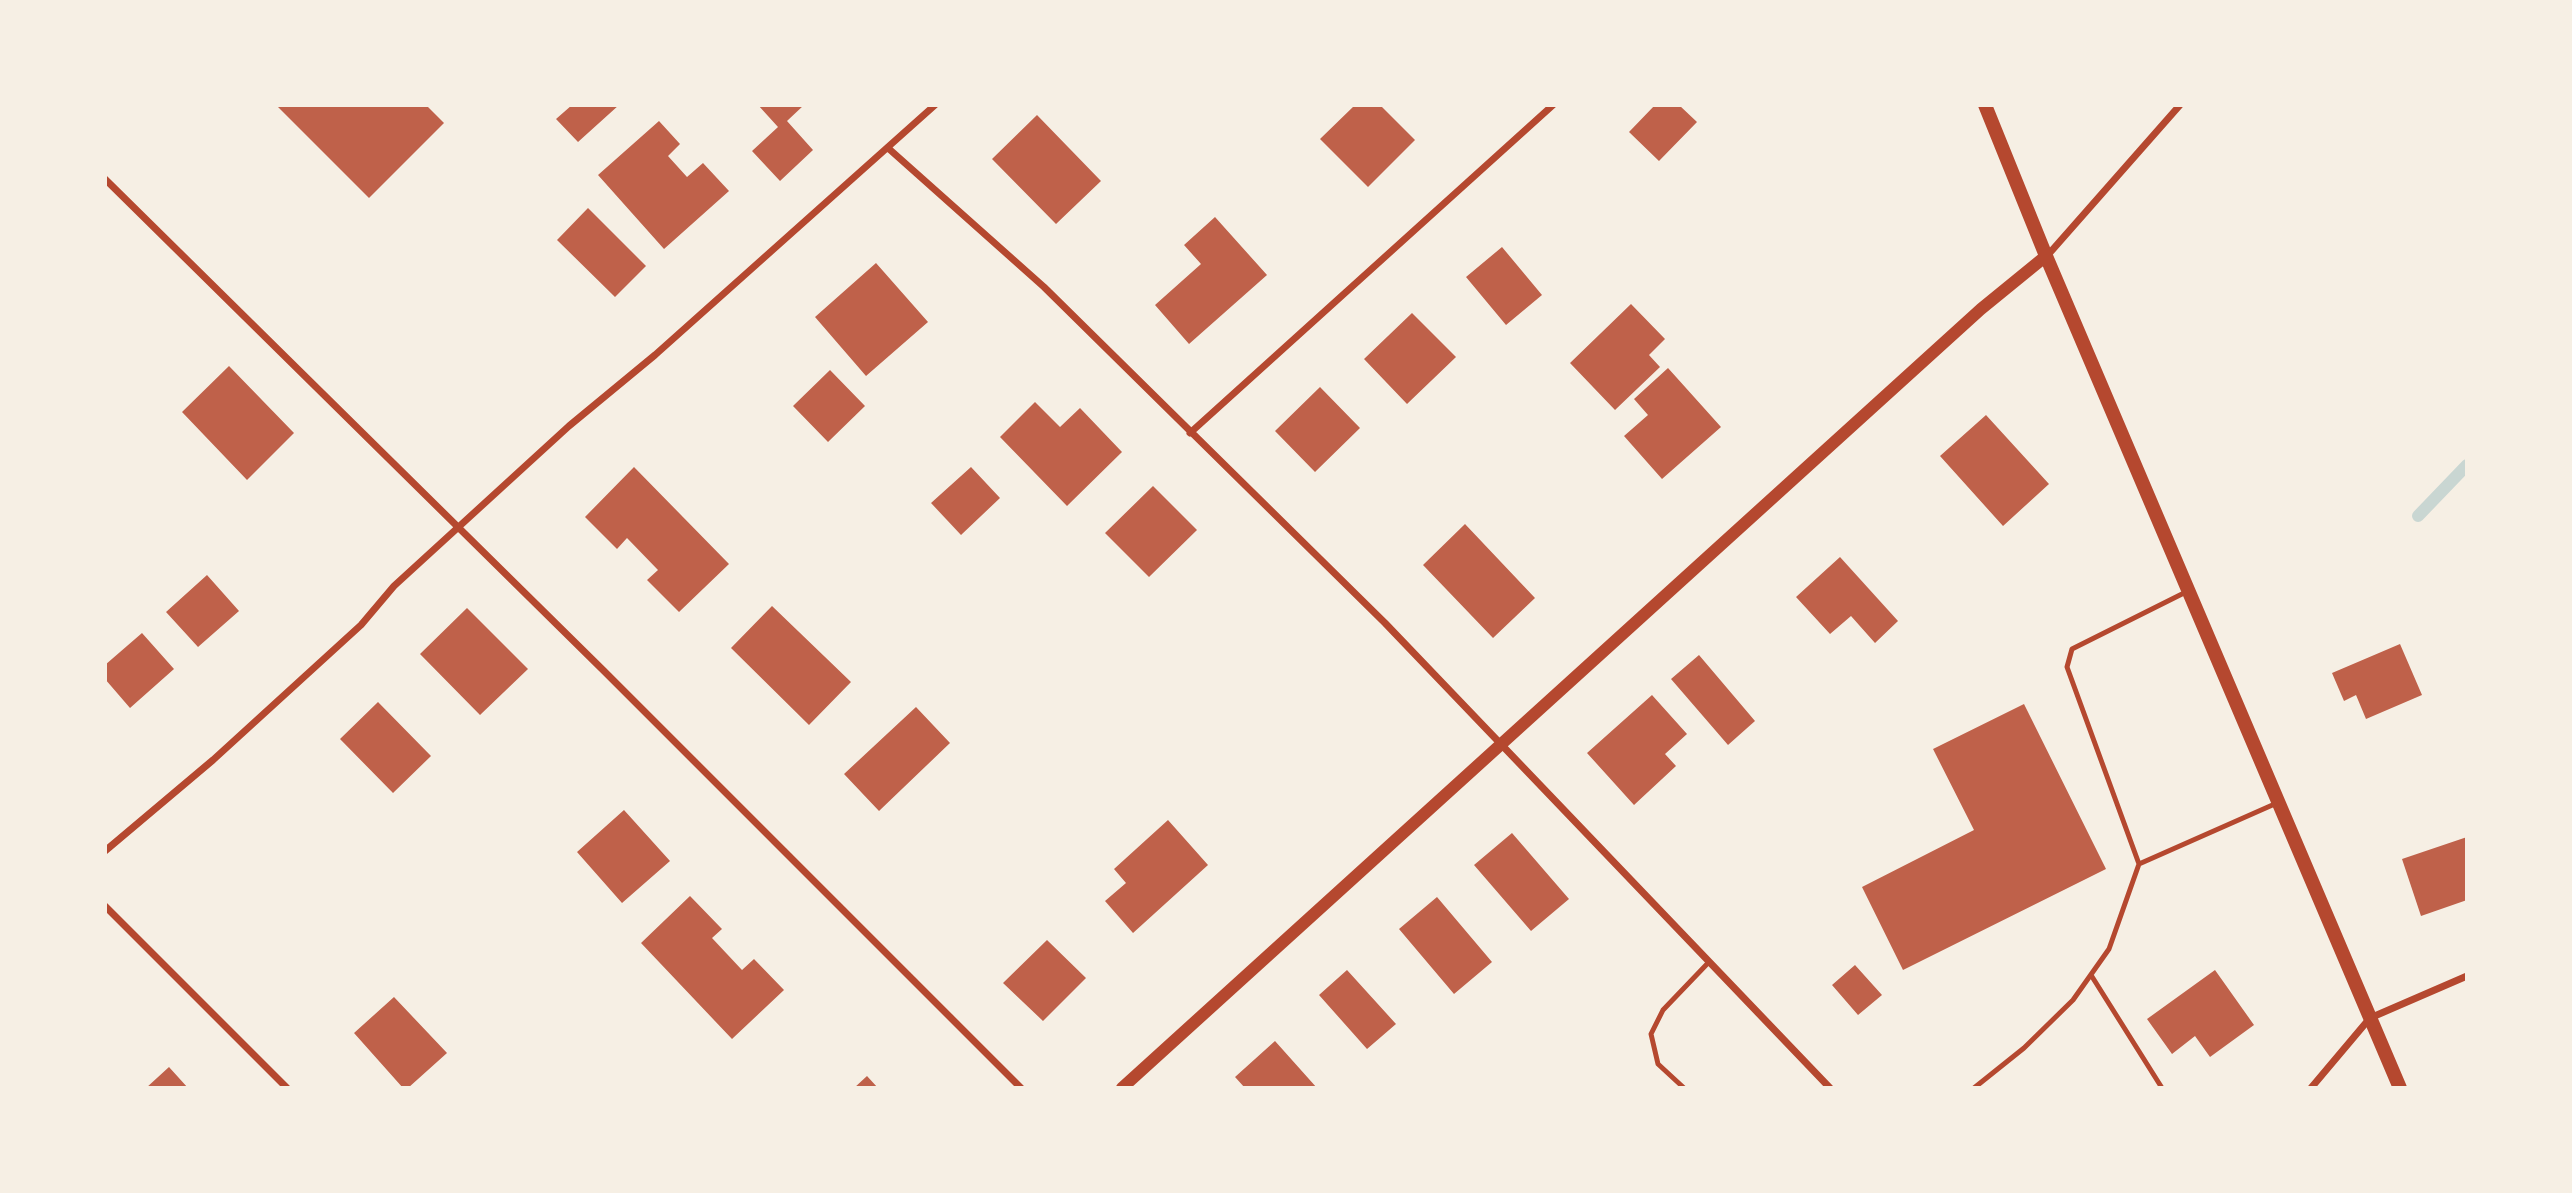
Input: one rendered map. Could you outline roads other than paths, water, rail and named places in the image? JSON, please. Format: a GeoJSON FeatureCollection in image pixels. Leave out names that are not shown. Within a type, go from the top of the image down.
{"type":"FeatureCollection","features":[{"type":"Feature","properties":{"kind":"main road"},"geometry":{"type":"LineString","coordinates":[[1985,105],[2046,256],[2400,1088]]}},
{"type":"Feature","properties":{"kind":"street"},"geometry":{"type":"LineString","coordinates":[[105,851],[214,760],[360,625],[394,586],[569,426],[655,355],[935,105]]}},
{"type":"Feature","properties":{"kind":"street"},"geometry":{"type":"LineString","coordinates":[[1190,433],[1553,105]]}},
{"type":"Feature","properties":{"kind":"street"},"geometry":{"type":"LineString","coordinates":[[1122,1088],[1981,309],[2046,256],[2180,105]]}},
{"type":"Feature","properties":{"kind":"street"},"geometry":{"type":"LineString","coordinates":[[888,148],[1044,287],[1385,623],[1830,1088]]}},
{"type":"Feature","properties":{"kind":"street"},"geometry":{"type":"LineString","coordinates":[[105,179],[604,671],[1021,1088]]}},
{"type":"Feature","properties":{"kind":"street"},"geometry":{"type":"LineString","coordinates":[[105,906],[287,1088]]}},
{"type":"Feature","properties":{"kind":"street"},"geometry":{"type":"LineString","coordinates":[[2311,1088],[2370,1018],[2467,976]]}},
{"type":"Feature","properties":{"kind":"lane"},"geometry":{"type":"LineString","coordinates":[[1975,1088],[2024,1048],[2073,1000],[2109,949],[2139,864],[2067,667],[2072,649],[2188,591]]}},
{"type":"Feature","properties":{"kind":"lane"},"geometry":{"type":"LineString","coordinates":[[2139,864],[2278,803]]}},
{"type":"Feature","properties":{"kind":"lane"},"geometry":{"type":"LineString","coordinates":[[1684,1088],[1658,1064],[1651,1034],[1663,1010],[1708,962]]}},
{"type":"Feature","properties":{"kind":"lane"},"geometry":{"type":"LineString","coordinates":[[2091,975],[2162,1088]]}},
{"type":"Feature","properties":{"kind":"waterway"},"geometry":{"type":"LineString","coordinates":[[2418,516],[2467,465]]}}]}
